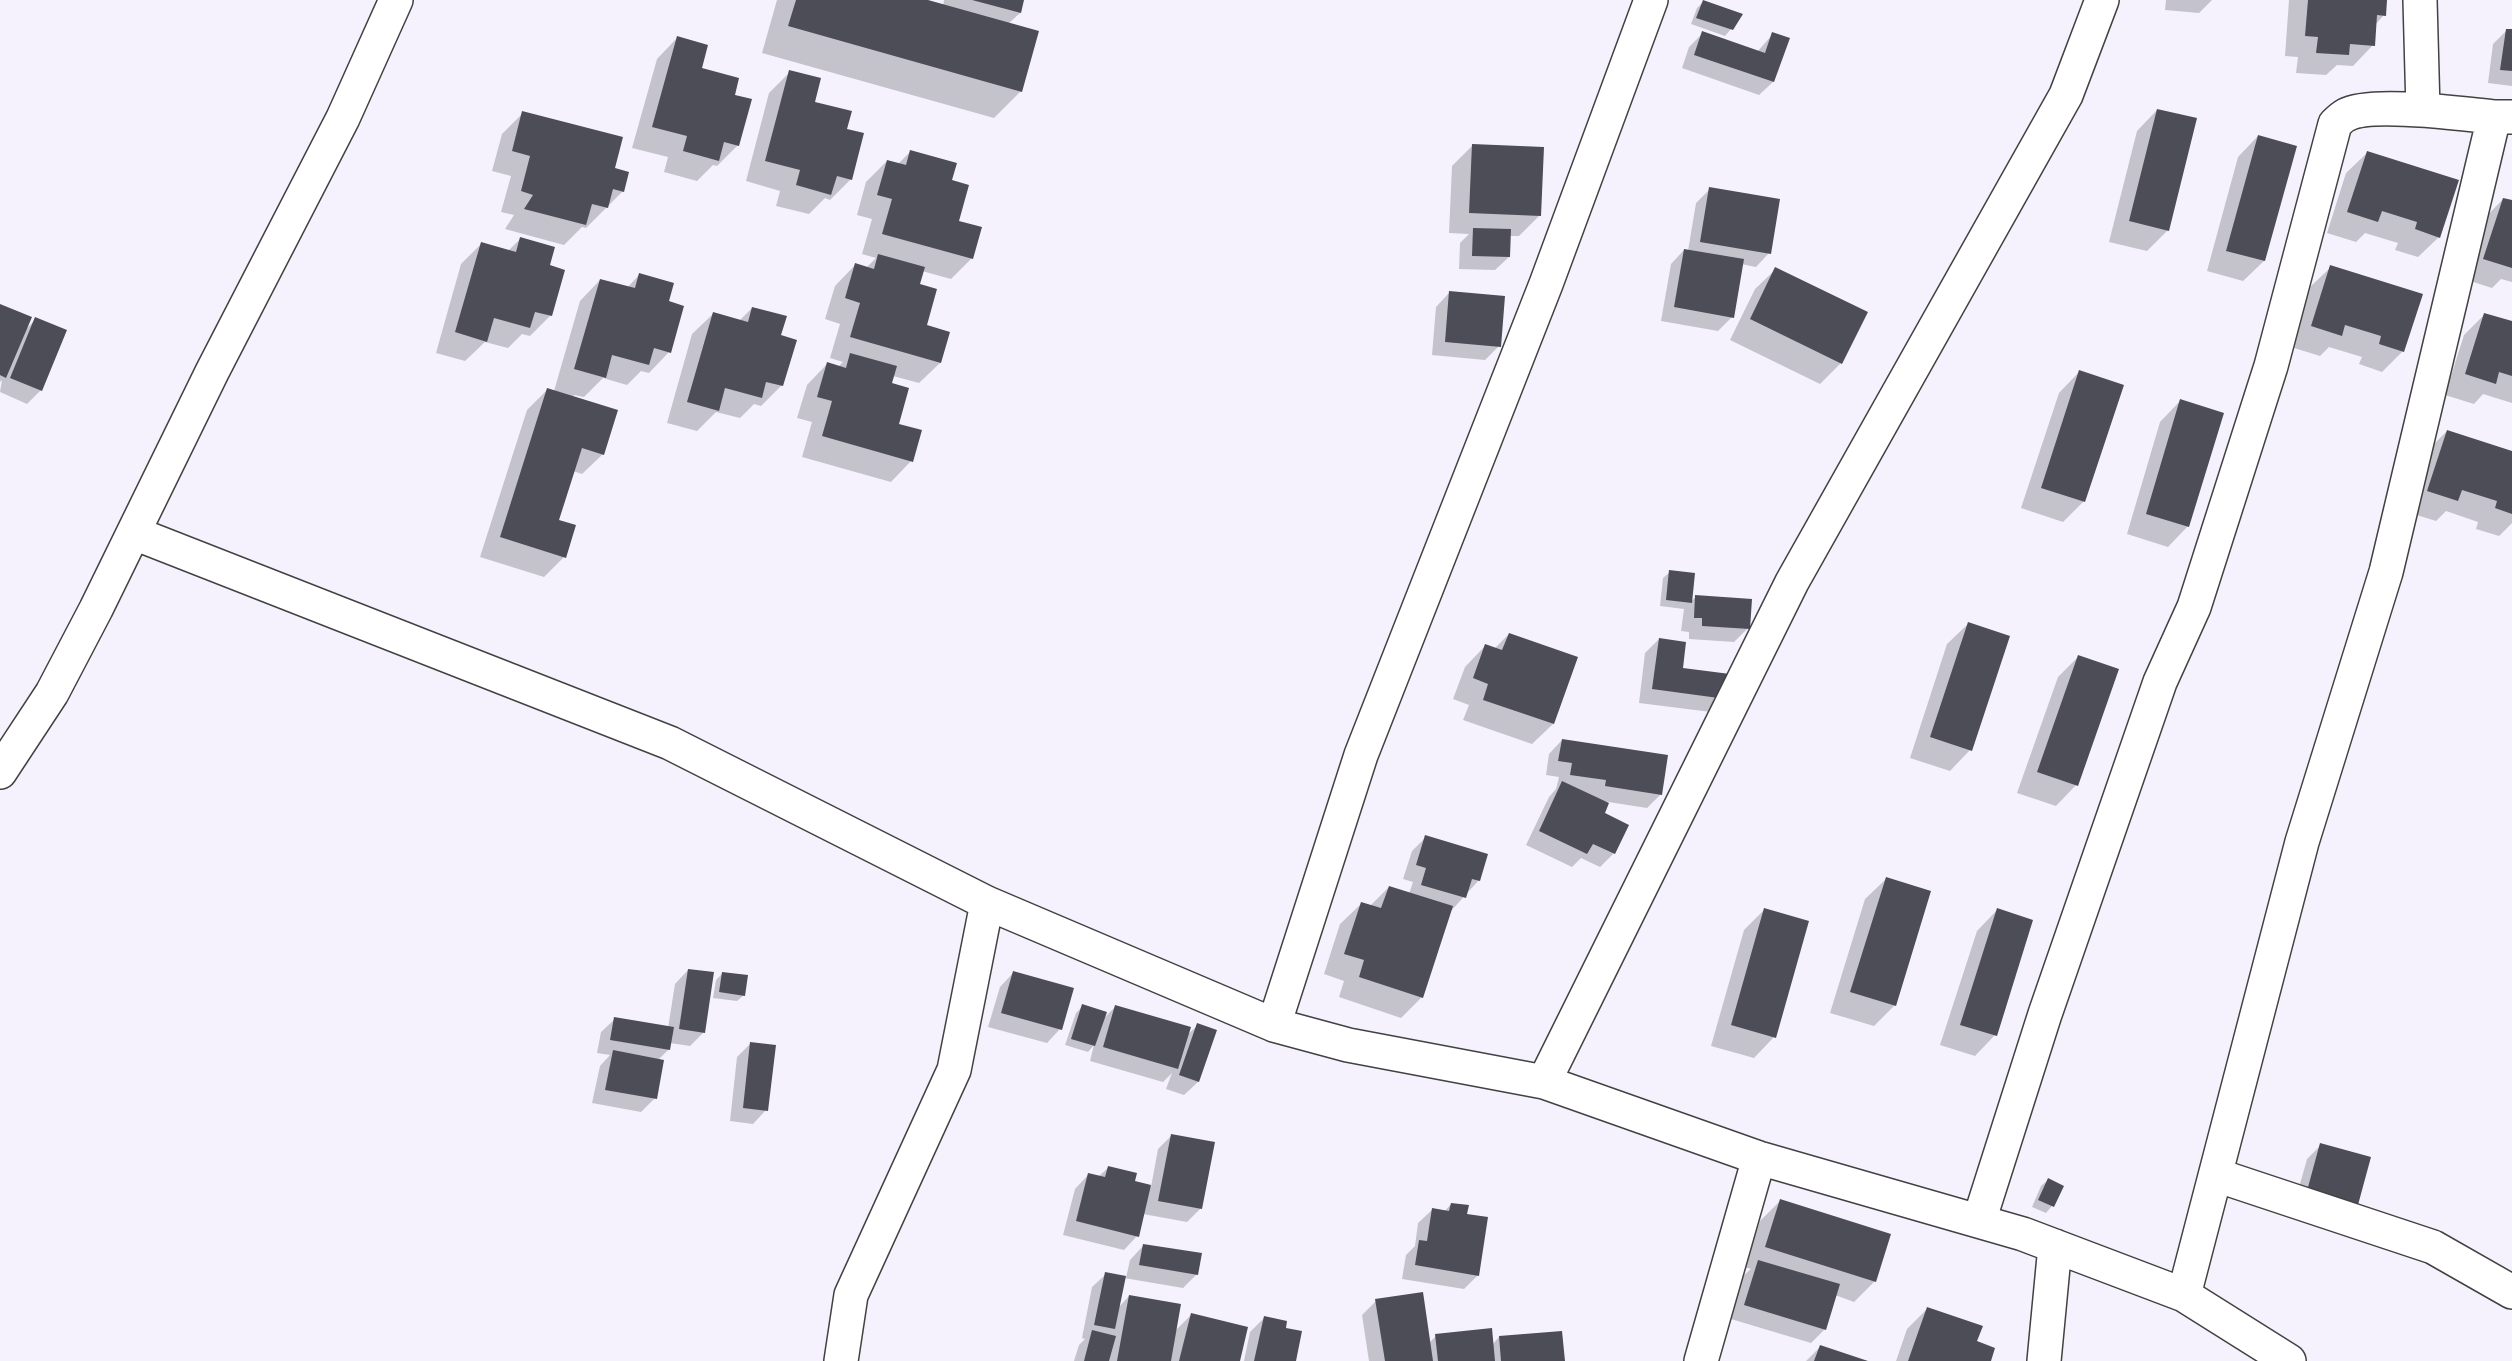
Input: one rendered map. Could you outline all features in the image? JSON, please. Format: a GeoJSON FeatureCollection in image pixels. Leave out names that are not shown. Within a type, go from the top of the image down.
{"type":"FeatureCollection","features":[{"type":"Feature","properties":{"kind":"street"},"geometry":{"type":"LineString","coordinates":[[0,772],[52,693],[134,533],[212,372],[343,118],[396,0]]}},
{"type":"Feature","properties":{"kind":"street"},"geometry":{"type":"LineString","coordinates":[[1274,1024],[1361,755],[1546,284],[1651,0]]}},
{"type":"Feature","properties":{"kind":"street"},"geometry":{"type":"LineString","coordinates":[[1544,1082],[1792,582],[2066,95],[2102,0]]}},
{"type":"Feature","properties":{"kind":"street"},"geometry":{"type":"LineString","coordinates":[[2420,0],[2423,110]]}},
{"type":"Feature","properties":{"kind":"street"},"geometry":{"type":"LineString","coordinates":[[1979,1221],[2045,1014],[2160,682],[2197,596],[2271,366],[2335,123],[2346,114],[2362,110],[2423,110],[2503,117],[2386,572],[2302,842],[2184,1295]]}},
{"type":"Feature","properties":{"kind":"street"},"geometry":{"type":"LineString","coordinates":[[134,533],[670,743],[987,903],[1274,1024],[1348,1045],[1544,1082],[1759,1158],[1979,1221],[2055,1246],[2184,1295],[2289,1361]]}},
{"type":"Feature","properties":{"kind":"street"},"geometry":{"type":"LineString","coordinates":[[841,1361],[851,1295],[954,1070],[987,903]]}},
{"type":"Feature","properties":{"kind":"street"},"geometry":{"type":"LineString","coordinates":[[1701,1361],[1759,1158]]}},
{"type":"Feature","properties":{"kind":"street"},"geometry":{"type":"LineString","coordinates":[[2216,1175],[2433,1247],[2512,1292]]}},
{"type":"Feature","properties":{"kind":"street"},"geometry":{"type":"LineString","coordinates":[[2044,1361],[2055,1246]]}},
{"type":"Feature","properties":{"kind":"building"},"geometry":{"type":"Polygon","coordinates":[[[796,0],[928,0],[1039,31],[1022,92],[788,26],[796,0]]]}},
{"type":"Feature","properties":{"kind":"building"},"geometry":{"type":"Polygon","coordinates":[[[972,0],[1024,0],[1021,13],[972,0]]]}},
{"type":"Feature","properties":{"kind":"building"},"geometry":{"type":"Polygon","coordinates":[[[1703,0],[1743,14],[1733,30],[1696,18],[1703,0]]]}},
{"type":"Feature","properties":{"kind":"building"},"geometry":{"type":"Polygon","coordinates":[[[2308,0],[2387,0],[2386,16],[2377,15],[2375,46],[2350,44],[2349,55],[2316,53],[2318,37],[2305,36],[2308,0]]]}},
{"type":"Feature","properties":{"kind":"building"},"geometry":{"type":"Polygon","coordinates":[[[2506,29],[2512,29],[2512,71],[2500,70],[2506,29]]]}},
{"type":"Feature","properties":{"kind":"building"},"geometry":{"type":"Polygon","coordinates":[[[1702,31],[1765,53],[1772,32],[1790,38],[1774,82],[1694,55],[1702,31]]]}},
{"type":"Feature","properties":{"kind":"building"},"geometry":{"type":"Polygon","coordinates":[[[677,36],[708,45],[702,68],[739,78],[735,95],[752,99],[739,146],[724,142],[719,161],[683,151],[687,136],[652,127],[677,36]]]}},
{"type":"Feature","properties":{"kind":"building"},"geometry":{"type":"Polygon","coordinates":[[[789,70],[821,78],[815,102],[852,111],[847,129],[864,133],[852,180],[837,176],[831,195],[796,185],[800,170],[765,161],[789,70]]]}},
{"type":"Feature","properties":{"kind":"building"},"geometry":{"type":"Polygon","coordinates":[[[2157,109],[2197,118],[2169,231],[2129,221],[2157,109]]]}},
{"type":"Feature","properties":{"kind":"building"},"geometry":{"type":"Polygon","coordinates":[[[522,111],[623,137],[615,168],[629,172],[624,192],[613,189],[608,208],[592,204],[586,225],[524,209],[533,195],[521,191],[530,156],[512,151],[522,111]]]}},
{"type":"Feature","properties":{"kind":"building"},"geometry":{"type":"Polygon","coordinates":[[[2258,135],[2297,146],[2265,261],[2226,251],[2258,135]]]}},
{"type":"Feature","properties":{"kind":"building"},"geometry":{"type":"Polygon","coordinates":[[[1472,144],[1544,147],[1541,216],[1469,213],[1472,144]]]}},
{"type":"Feature","properties":{"kind":"building"},"geometry":{"type":"Polygon","coordinates":[[[910,150],[957,163],[952,180],[969,185],[959,221],[982,227],[973,259],[882,234],[892,199],[877,195],[887,160],[906,165],[910,150]]]}},
{"type":"Feature","properties":{"kind":"building"},"geometry":{"type":"Polygon","coordinates":[[[2367,151],[2459,180],[2440,238],[2415,229],[2417,222],[2382,211],[2378,222],[2347,212],[2367,151]]]}},
{"type":"Feature","properties":{"kind":"building"},"geometry":{"type":"Polygon","coordinates":[[[1709,187],[1780,199],[1771,254],[1700,242],[1709,187]]]}},
{"type":"Feature","properties":{"kind":"building"},"geometry":{"type":"Polygon","coordinates":[[[2503,198],[2512,200],[2512,268],[2483,259],[2503,198]]]}},
{"type":"Feature","properties":{"kind":"building"},"geometry":{"type":"Polygon","coordinates":[[[1473,228],[1511,229],[1510,257],[1472,256],[1473,228]]]}},
{"type":"Feature","properties":{"kind":"building"},"geometry":{"type":"Polygon","coordinates":[[[520,237],[555,247],[550,265],[565,270],[552,316],[535,312],[530,328],[494,318],[487,342],[455,332],[481,242],[516,252],[520,237]]]}},
{"type":"Feature","properties":{"kind":"building"},"geometry":{"type":"Polygon","coordinates":[[[1684,249],[1744,259],[1734,318],[1674,307],[1684,249]]]}},
{"type":"Feature","properties":{"kind":"building"},"geometry":{"type":"Polygon","coordinates":[[[878,254],[925,267],[920,284],[937,289],[927,325],[950,332],[941,363],[850,337],[860,303],[845,298],[855,263],[874,269],[878,254]]]}},
{"type":"Feature","properties":{"kind":"building"},"geometry":{"type":"Polygon","coordinates":[[[2330,265],[2423,294],[2404,352],[2379,344],[2381,336],[2345,325],[2342,336],[2311,326],[2330,265]]]}},
{"type":"Feature","properties":{"kind":"building"},"geometry":{"type":"Polygon","coordinates":[[[1775,267],[1868,312],[1842,364],[1750,319],[1775,267]]]}},
{"type":"Feature","properties":{"kind":"building"},"geometry":{"type":"Polygon","coordinates":[[[639,273],[674,283],[669,301],[684,306],[671,353],[654,348],[649,365],[612,355],[606,378],[574,369],[600,279],[635,288],[639,273]]]}},
{"type":"Feature","properties":{"kind":"building"},"geometry":{"type":"Polygon","coordinates":[[[1449,291],[1505,296],[1501,347],[1445,342],[1449,291]]]}},
{"type":"Feature","properties":{"kind":"building"},"geometry":{"type":"Polygon","coordinates":[[[0,304],[32,317],[6,378],[0,375],[0,304]]]}},
{"type":"Feature","properties":{"kind":"building"},"geometry":{"type":"Polygon","coordinates":[[[752,307],[787,316],[781,335],[797,340],[783,386],[766,382],[762,398],[725,388],[719,411],[687,402],[713,312],[748,322],[752,307]]]}},
{"type":"Feature","properties":{"kind":"building"},"geometry":{"type":"Polygon","coordinates":[[[2484,313],[2512,321],[2512,376],[2499,372],[2496,384],[2465,374],[2484,313]]]}},
{"type":"Feature","properties":{"kind":"building"},"geometry":{"type":"Polygon","coordinates":[[[35,317],[67,330],[42,391],[10,378],[35,317]]]}},
{"type":"Feature","properties":{"kind":"building"},"geometry":{"type":"Polygon","coordinates":[[[850,353],[897,366],[892,383],[909,388],[899,424],[922,430],[913,462],[822,436],[832,401],[817,397],[827,362],[846,368],[850,353]]]}},
{"type":"Feature","properties":{"kind":"building"},"geometry":{"type":"Polygon","coordinates":[[[2079,370],[2124,385],[2085,502],[2041,488],[2079,370]]]}},
{"type":"Feature","properties":{"kind":"building"},"geometry":{"type":"Polygon","coordinates":[[[547,388],[618,410],[604,455],[582,448],[559,520],[576,525],[566,558],[500,537],[547,388]]]}},
{"type":"Feature","properties":{"kind":"building"},"geometry":{"type":"Polygon","coordinates":[[[2180,399],[2224,413],[2189,527],[2146,514],[2180,399]]]}},
{"type":"Feature","properties":{"kind":"building"},"geometry":{"type":"Polygon","coordinates":[[[2447,430],[2512,451],[2512,514],[2495,508],[2497,501],[2462,490],[2458,501],[2427,491],[2447,430]]]}},
{"type":"Feature","properties":{"kind":"building"},"geometry":{"type":"Polygon","coordinates":[[[1669,570],[1695,573],[1692,603],[1666,600],[1669,570]]]}},
{"type":"Feature","properties":{"kind":"building"},"geometry":{"type":"Polygon","coordinates":[[[1695,595],[1752,599],[1750,629],[1702,626],[1702,618],[1694,618],[1695,595]]]}},
{"type":"Feature","properties":{"kind":"building"},"geometry":{"type":"Polygon","coordinates":[[[1968,622],[2010,636],[1972,751],[1930,737],[1968,622]]]}},
{"type":"Feature","properties":{"kind":"building"},"geometry":{"type":"Polygon","coordinates":[[[1509,633],[1578,657],[1554,724],[1483,700],[1488,684],[1473,678],[1485,644],[1502,650],[1509,633]]]}},
{"type":"Feature","properties":{"kind":"building"},"geometry":{"type":"Polygon","coordinates":[[[1659,638],[1686,642],[1683,668],[1730,674],[1726,699],[1652,689],[1659,638]]]}},
{"type":"Feature","properties":{"kind":"building"},"geometry":{"type":"Polygon","coordinates":[[[2078,655],[2119,669],[2078,786],[2037,772],[2078,655]]]}},
{"type":"Feature","properties":{"kind":"building"},"geometry":{"type":"Polygon","coordinates":[[[1562,739],[1668,755],[1662,795],[1605,786],[1606,780],[1570,775],[1572,763],[1558,761],[1562,739]]]}},
{"type":"Feature","properties":{"kind":"building"},"geometry":{"type":"Polygon","coordinates":[[[1562,781],[1609,803],[1605,813],[1629,825],[1615,854],[1593,844],[1587,854],[1539,831],[1562,781]]]}},
{"type":"Feature","properties":{"kind":"building"},"geometry":{"type":"Polygon","coordinates":[[[1425,835],[1488,854],[1480,881],[1472,879],[1466,898],[1421,885],[1426,868],[1416,865],[1425,835]]]}},
{"type":"Feature","properties":{"kind":"building"},"geometry":{"type":"Polygon","coordinates":[[[1886,877],[1931,891],[1896,1006],[1850,992],[1886,877]]]}},
{"type":"Feature","properties":{"kind":"building"},"geometry":{"type":"Polygon","coordinates":[[[1389,886],[1453,906],[1423,998],[1359,977],[1364,960],[1344,954],[1361,902],[1381,908],[1389,886]]]}},
{"type":"Feature","properties":{"kind":"building"},"geometry":{"type":"Polygon","coordinates":[[[1764,908],[1809,921],[1776,1038],[1731,1025],[1764,908]]]}},
{"type":"Feature","properties":{"kind":"building"},"geometry":{"type":"Polygon","coordinates":[[[1997,908],[2033,920],[1997,1036],[1960,1025],[1997,908]]]}},
{"type":"Feature","properties":{"kind":"building"},"geometry":{"type":"Polygon","coordinates":[[[688,969],[714,972],[705,1033],[679,1029],[688,969]]]}},
{"type":"Feature","properties":{"kind":"building"},"geometry":{"type":"Polygon","coordinates":[[[1013,971],[1074,988],[1062,1030],[1001,1013],[1013,971]]]}},
{"type":"Feature","properties":{"kind":"building"},"geometry":{"type":"Polygon","coordinates":[[[722,972],[748,975],[745,996],[719,992],[722,972]]]}},
{"type":"Feature","properties":{"kind":"building"},"geometry":{"type":"Polygon","coordinates":[[[1082,1004],[1107,1012],[1095,1046],[1071,1039],[1082,1004]]]}},
{"type":"Feature","properties":{"kind":"building"},"geometry":{"type":"Polygon","coordinates":[[[1115,1005],[1191,1027],[1178,1069],[1103,1047],[1115,1005]]]}},
{"type":"Feature","properties":{"kind":"building"},"geometry":{"type":"Polygon","coordinates":[[[614,1017],[674,1027],[670,1050],[610,1040],[614,1017]]]}},
{"type":"Feature","properties":{"kind":"building"},"geometry":{"type":"Polygon","coordinates":[[[1197,1023],[1217,1030],[1199,1082],[1179,1075],[1197,1023]]]}},
{"type":"Feature","properties":{"kind":"building"},"geometry":{"type":"Polygon","coordinates":[[[750,1042],[776,1045],[768,1111],[743,1108],[750,1042]]]}},
{"type":"Feature","properties":{"kind":"building"},"geometry":{"type":"Polygon","coordinates":[[[613,1050],[664,1060],[657,1099],[605,1090],[613,1050]]]}},
{"type":"Feature","properties":{"kind":"building"},"geometry":{"type":"Polygon","coordinates":[[[1171,1134],[1215,1142],[1202,1209],[1158,1201],[1171,1134]]]}},
{"type":"Feature","properties":{"kind":"building"},"geometry":{"type":"Polygon","coordinates":[[[2320,1143],[2371,1157],[2355,1216],[2304,1202],[2320,1143]]]}},
{"type":"Feature","properties":{"kind":"building"},"geometry":{"type":"Polygon","coordinates":[[[1108,1166],[1137,1173],[1135,1181],[1151,1185],[1139,1237],[1076,1221],[1088,1173],[1105,1177],[1108,1166]]]}},
{"type":"Feature","properties":{"kind":"building"},"geometry":{"type":"Polygon","coordinates":[[[2048,1178],[2064,1186],[2054,1207],[2038,1200],[2048,1178]]]}},
{"type":"Feature","properties":{"kind":"building"},"geometry":{"type":"Polygon","coordinates":[[[1780,1199],[1891,1234],[1876,1282],[1765,1247],[1780,1199]]]}},
{"type":"Feature","properties":{"kind":"building"},"geometry":{"type":"Polygon","coordinates":[[[1451,1203],[1469,1205],[1467,1214],[1488,1217],[1479,1276],[1415,1265],[1419,1240],[1427,1241],[1432,1208],[1449,1211],[1451,1203]]]}},
{"type":"Feature","properties":{"kind":"building"},"geometry":{"type":"Polygon","coordinates":[[[1143,1244],[1202,1253],[1198,1275],[1139,1265],[1143,1244]]]}},
{"type":"Feature","properties":{"kind":"building"},"geometry":{"type":"Polygon","coordinates":[[[1758,1260],[1840,1284],[1826,1330],[1744,1305],[1758,1260]]]}},
{"type":"Feature","properties":{"kind":"building"},"geometry":{"type":"Polygon","coordinates":[[[1105,1272],[1126,1276],[1115,1329],[1094,1325],[1105,1272]]]}},
{"type":"Feature","properties":{"kind":"building"},"geometry":{"type":"Polygon","coordinates":[[[1423,1292],[1433,1361],[1385,1361],[1375,1299],[1423,1292]]]}},
{"type":"Feature","properties":{"kind":"building"},"geometry":{"type":"Polygon","coordinates":[[[1129,1295],[1181,1304],[1171,1361],[1117,1361],[1129,1295]]]}},
{"type":"Feature","properties":{"kind":"building"},"geometry":{"type":"Polygon","coordinates":[[[1927,1307],[1983,1326],[1977,1341],[1995,1348],[1991,1361],[1908,1361],[1927,1307]]]}},
{"type":"Feature","properties":{"kind":"building"},"geometry":{"type":"Polygon","coordinates":[[[1191,1313],[1248,1327],[1240,1361],[1179,1361],[1191,1313]]]}},
{"type":"Feature","properties":{"kind":"building"},"geometry":{"type":"Polygon","coordinates":[[[1264,1316],[1287,1321],[1286,1328],[1302,1331],[1296,1361],[1254,1361],[1264,1316]]]}},
{"type":"Feature","properties":{"kind":"building"},"geometry":{"type":"Polygon","coordinates":[[[1492,1328],[1495,1361],[1438,1361],[1435,1334],[1492,1328]]]}},
{"type":"Feature","properties":{"kind":"building"},"geometry":{"type":"Polygon","coordinates":[[[1092,1330],[1116,1336],[1109,1361],[1084,1361],[1092,1330]]]}},
{"type":"Feature","properties":{"kind":"building"},"geometry":{"type":"Polygon","coordinates":[[[1562,1331],[1565,1361],[1501,1361],[1499,1336],[1562,1331]]]}},
{"type":"Feature","properties":{"kind":"building"},"geometry":{"type":"Polygon","coordinates":[[[1820,1345],[1868,1361],[1814,1361],[1820,1345]]]}}]}
